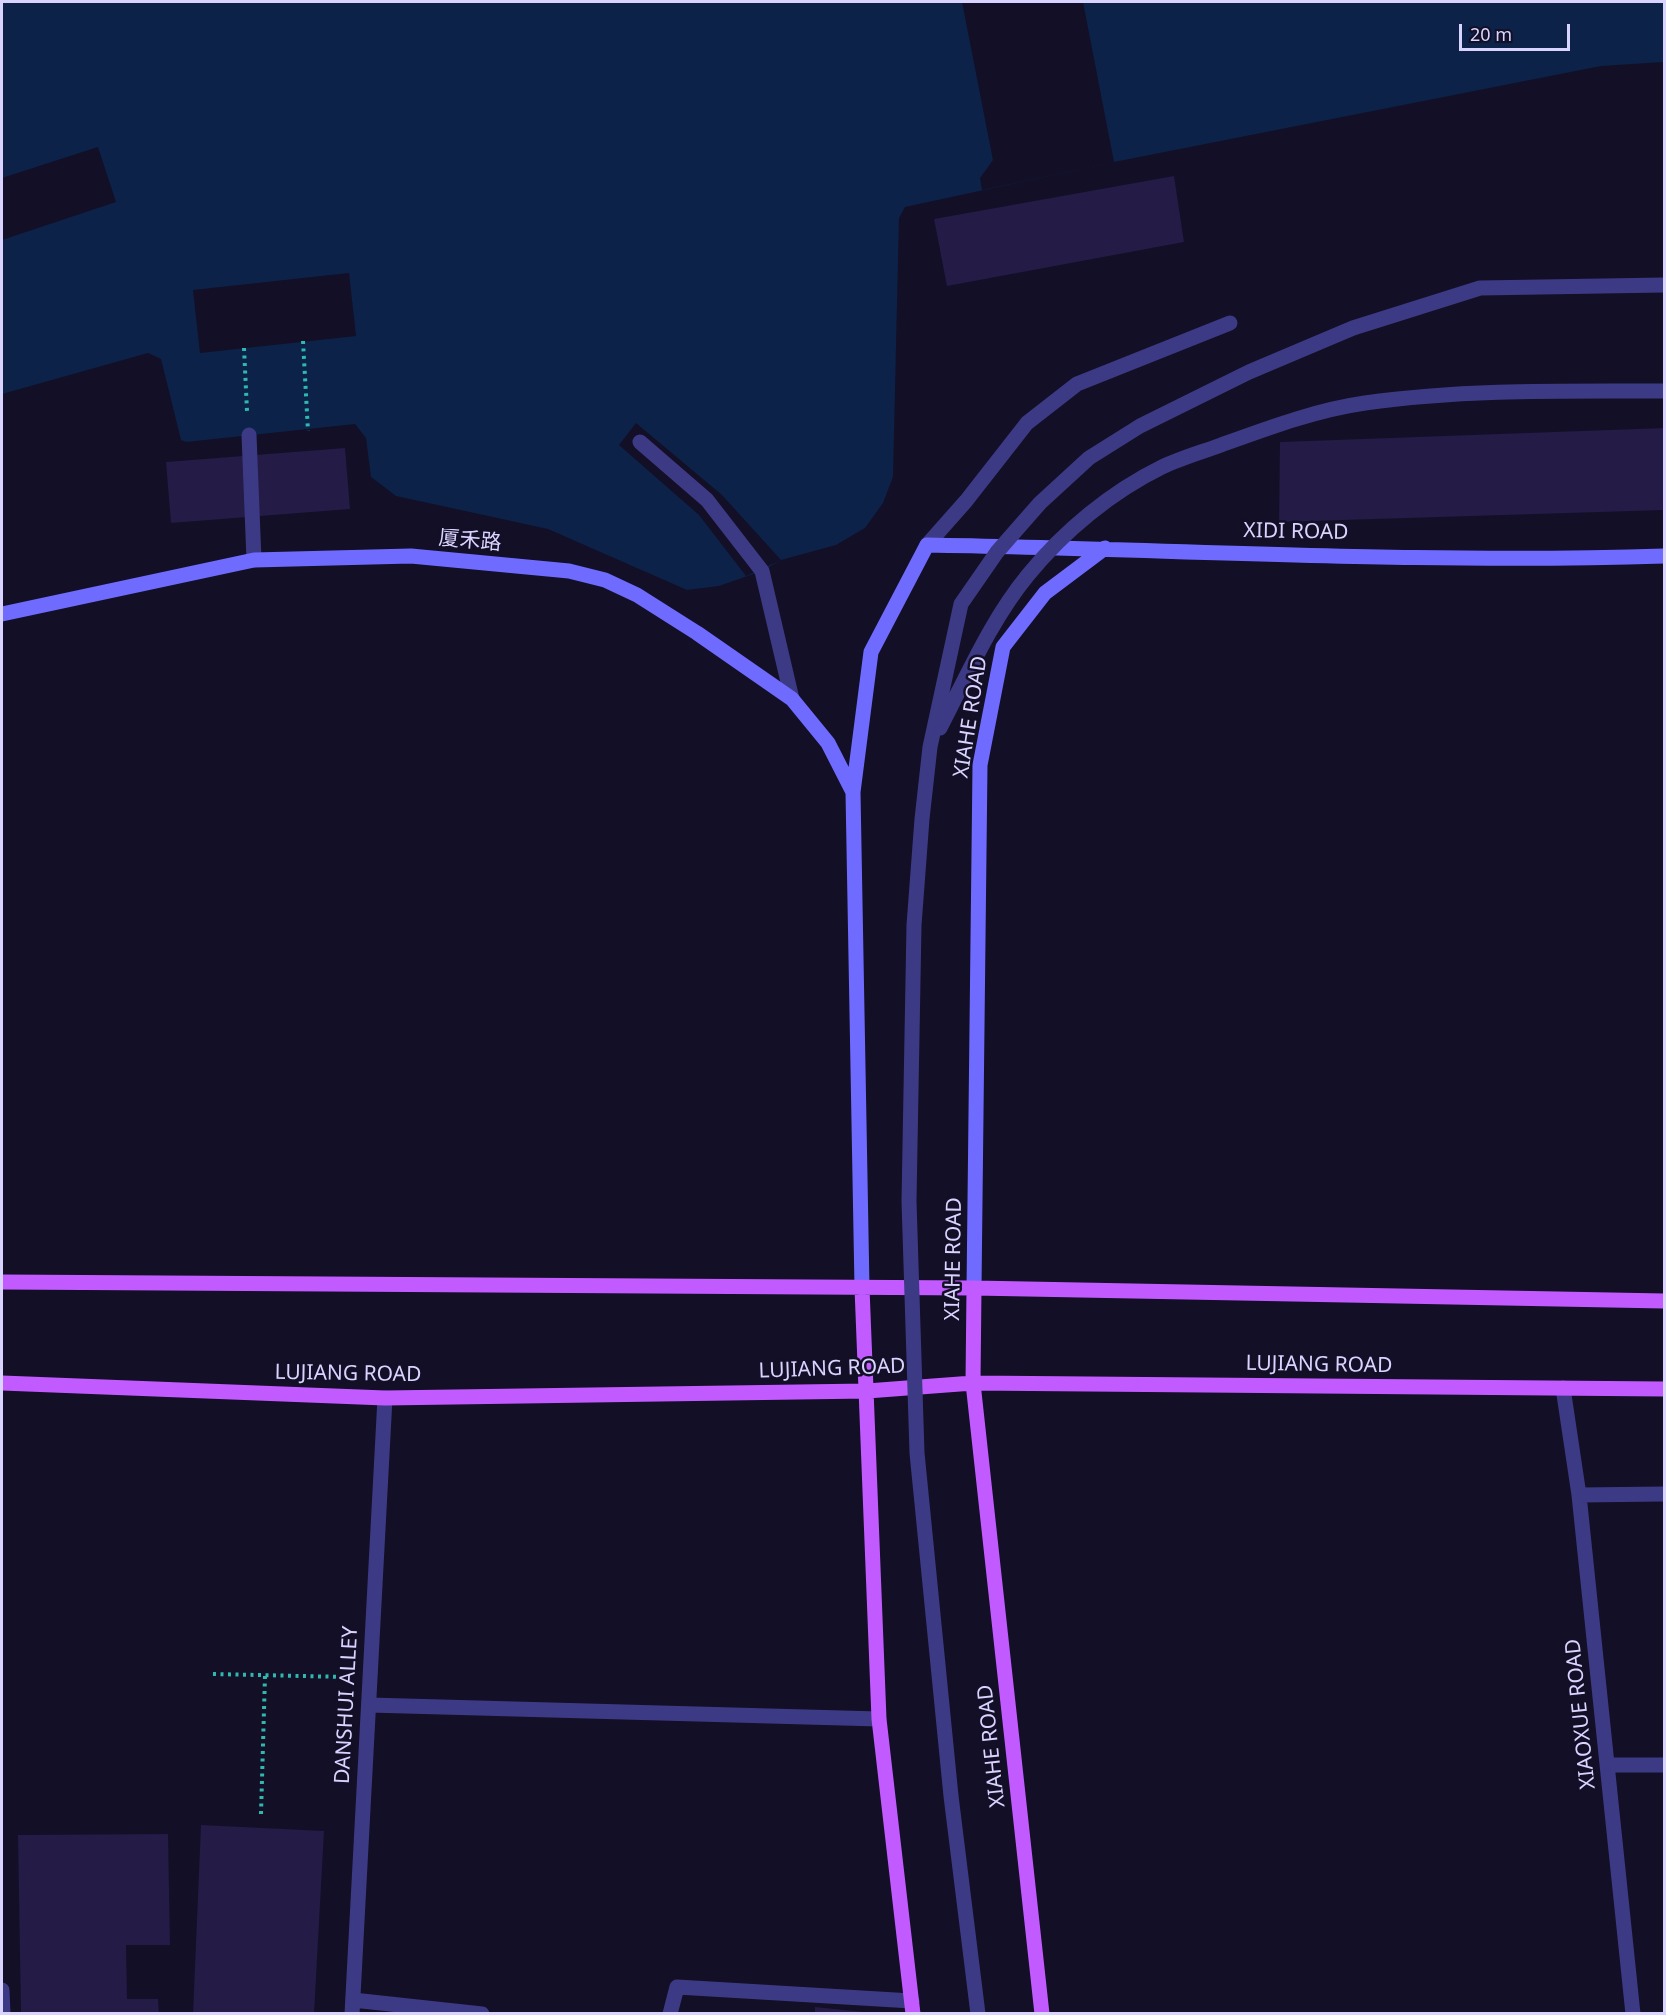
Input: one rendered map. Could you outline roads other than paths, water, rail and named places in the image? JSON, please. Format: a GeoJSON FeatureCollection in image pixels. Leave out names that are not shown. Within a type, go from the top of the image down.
{"type":"FeatureCollection","features":[{"type":"Feature","properties":{"kind":"main road"},"geometry":{"type":"LineString","coordinates":[[2,1282],[974,1288],[1665,1301]]}},
{"type":"Feature","properties":{"kind":"main road"},"geometry":{"type":"LineString","coordinates":[[862,1288],[879,1719],[912,2007]]}},
{"type":"Feature","properties":{"kind":"main road","name":"XIAHE ROAD"},"geometry":{"type":"LineString","coordinates":[[974,1288],[974,1383],[1042,2013]]}},
{"type":"Feature","properties":{"kind":"main road","name":"LUJIANG ROAD"},"geometry":{"type":"LineString","coordinates":[[2,1383],[385,1398],[867,1391],[974,1383],[1665,1389]]}},
{"type":"Feature","properties":{"kind":"street"},"geometry":{"type":"LineString","coordinates":[[978,2013],[951,1796],[917,1453],[909,1201],[914,925],[930,747],[962,604],[997,552],[1040,503],[1097,453],[1140,426],[1249,372],[1353,328],[1480,288],[1665,285]]}},
{"type":"Feature","properties":{"kind":"street"},"geometry":{"type":"LineString","coordinates":[[862,1288],[853,792],[871,652],[927,545],[966,501],[1027,423],[1077,384],[1230,323]]}},
{"type":"Feature","properties":{"kind":"street"},"geometry":{"type":"LineString","coordinates":[[930,747],[992,627],[1028,575],[1064,537],[1110,498],[1162,467],[1275,425],[1363,404],[1445,395],[1511,392],[1665,391]]}},
{"type":"Feature","properties":{"kind":"street"},"geometry":{"type":"LineString","coordinates":[[249,435],[254,560]]}},
{"type":"Feature","properties":{"kind":"street"},"geometry":{"type":"LineString","coordinates":[[640,442],[706,500],[762,571],[792,699]]}},
{"type":"Feature","properties":{"kind":"street","name":"XIDI ROAD"},"geometry":{"type":"LineString","coordinates":[[927,545],[1334,555],[1602,558],[1665,556]]}},
{"type":"Feature","properties":{"kind":"street","name":"XIAHE ROAD"},"geometry":{"type":"LineString","coordinates":[[974,1288],[980,765],[1003,647],[1045,593],[1105,548]]}},
{"type":"Feature","properties":{"kind":"street","name":"厦禾路"},"geometry":{"type":"LineString","coordinates":[[2,614],[254,560],[411,556],[569,570],[605,580],[637,595],[792,699],[828,743],[853,792]]}},
{"type":"Feature","properties":{"kind":"street","name":"XIAOXUE ROAD"},"geometry":{"type":"LineString","coordinates":[[1563,1388],[1579,1495],[1633,2013]]}},
{"type":"Feature","properties":{"kind":"street","name":"DANSHUI ALLEY"},"geometry":{"type":"LineString","coordinates":[[352,2007],[385,1398]]}},
{"type":"Feature","properties":{"kind":"street"},"geometry":{"type":"LineString","coordinates":[[1579,1495],[1665,1494]]}},
{"type":"Feature","properties":{"kind":"street"},"geometry":{"type":"LineString","coordinates":[[369,1705],[879,1719]]}},
{"type":"Feature","properties":{"kind":"street"},"geometry":{"type":"LineString","coordinates":[[1607,1765],[1665,1765]]}},
{"type":"Feature","properties":{"kind":"street"},"geometry":{"type":"LineString","coordinates":[[670,2013],[677,1987],[912,2007]]}},
{"type":"Feature","properties":{"kind":"street"},"geometry":{"type":"LineString","coordinates":[[2,1990],[3,2013]]}},
{"type":"Feature","properties":{"kind":"street"},"geometry":{"type":"LineString","coordinates":[[352,2007],[482,2013]]}},
{"type":"Feature","properties":{"kind":"water"},"geometry":{"type":"Polygon","coordinates":[[[2,2],[1664,2],[1664,62],[1601,66],[1114,162],[905,207],[899,218],[893,477],[883,503],[865,528],[836,545],[781,560],[762,571],[719,586],[687,590],[548,529],[396,496],[371,477],[366,438],[355,424],[186,442],[181,440],[161,359],[148,353],[2,394],[2,2]]]}}]}
